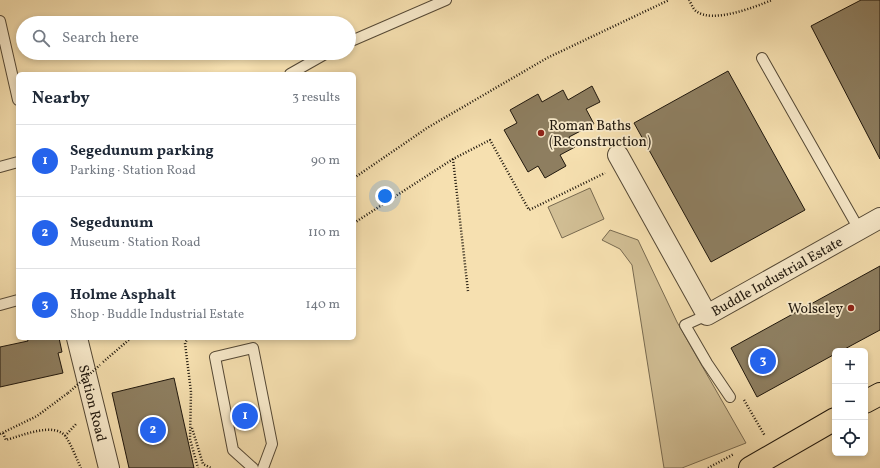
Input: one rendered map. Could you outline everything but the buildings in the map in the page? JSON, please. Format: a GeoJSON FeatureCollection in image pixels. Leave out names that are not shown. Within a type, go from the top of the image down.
{"type":"FeatureCollection","features":[{"type":"Feature","properties":{"kind":"main road"},"geometry":{"type":"LineString","coordinates":[[868,400],[880,394]]}},
{"type":"Feature","properties":{"kind":"main road"},"geometry":{"type":"LineString","coordinates":[[750,468],[832,422]]}},
{"type":"Feature","properties":{"kind":"street","name":"Buddle Industrial Estate"},"geometry":{"type":"LineString","coordinates":[[620,160],[707,315],[860,231],[880,218]]}},
{"type":"Feature","properties":{"kind":"street","name":"Station Road"},"geometry":{"type":"LineString","coordinates":[[77,340],[109,468]]}},
{"type":"Feature","properties":{"kind":"lane"},"geometry":{"type":"LineString","coordinates":[[356,39],[446,0]]}},
{"type":"Feature","properties":{"kind":"lane"},"geometry":{"type":"LineString","coordinates":[[0,21],[16,91]]}},
{"type":"Feature","properties":{"kind":"lane"},"geometry":{"type":"LineString","coordinates":[[762,58],[860,231]]}},
{"type":"Feature","properties":{"kind":"lane"},"geometry":{"type":"LineString","coordinates":[[294,72],[315,60]]}},
{"type":"Feature","properties":{"kind":"lane"},"geometry":{"type":"LineString","coordinates":[[0,167],[16,163]]}},
{"type":"Feature","properties":{"kind":"lane"},"geometry":{"type":"LineString","coordinates":[[0,305],[16,301]]}},
{"type":"Feature","properties":{"kind":"lane"},"geometry":{"type":"LineString","coordinates":[[707,315],[685,325],[707,364],[730,397]]}},
{"type":"Feature","properties":{"kind":"lane"},"geometry":{"type":"LineString","coordinates":[[253,468],[233,450],[215,357],[253,348],[272,444],[264,468]]}},
{"type":"Feature","properties":{"kind":"path"},"geometry":{"type":"LineString","coordinates":[[356,177],[427,128],[547,58],[669,0]]}},
{"type":"Feature","properties":{"kind":"path"},"geometry":{"type":"LineString","coordinates":[[689,0],[695,11],[706,15],[718,15],[753,8],[772,0]]}},
{"type":"Feature","properties":{"kind":"path"},"geometry":{"type":"LineString","coordinates":[[356,222],[453,159],[490,140],[529,210],[620,160]]}},
{"type":"Feature","properties":{"kind":"path"},"geometry":{"type":"LineString","coordinates":[[453,159],[468,291]]}},
{"type":"Feature","properties":{"kind":"path"},"geometry":{"type":"LineString","coordinates":[[81,468],[65,436],[58,431],[40,430],[6,440],[1,434],[37,416],[68,393],[130,340]]}},
{"type":"Feature","properties":{"kind":"path"},"geometry":{"type":"LineString","coordinates":[[187,340],[185,343],[191,392],[190,439],[198,468]]}},
{"type":"Feature","properties":{"kind":"path"},"geometry":{"type":"LineString","coordinates":[[730,397],[745,400],[766,438]]}},
{"type":"Feature","properties":{"kind":"path"},"geometry":{"type":"LineString","coordinates":[[191,426],[203,464],[211,468]]}},
{"type":"Feature","properties":{"kind":"shaded area"},"geometry":{"type":"Polygon","coordinates":[[[590,188],[604,219],[562,238],[548,207],[590,188]]]}},
{"type":"Feature","properties":{"kind":"shaded area"},"geometry":{"type":"Polygon","coordinates":[[[610,230],[638,240],[677,322],[746,443],[682,468],[664,468],[632,265],[620,249],[602,240],[610,230]]]}},
{"type":"Feature","properties":{"kind":"place","name":"Roman Baths (Reconstruction)"},"geometry":{"type":"Point","coordinates":[541,133]}},
{"type":"Feature","properties":{"kind":"place","name":"Wolseley"},"geometry":{"type":"Point","coordinates":[851,308]}},
{"type":"Feature","properties":{"kind":"place","name":"Holme Asphalt"},"geometry":{"type":"Point","coordinates":[763,361]}},
{"type":"Feature","properties":{"kind":"place","name":"Segedunum parking"},"geometry":{"type":"Point","coordinates":[245,416]}},
{"type":"Feature","properties":{"kind":"place","name":"Segedunum"},"geometry":{"type":"Point","coordinates":[153,430]}}]}
